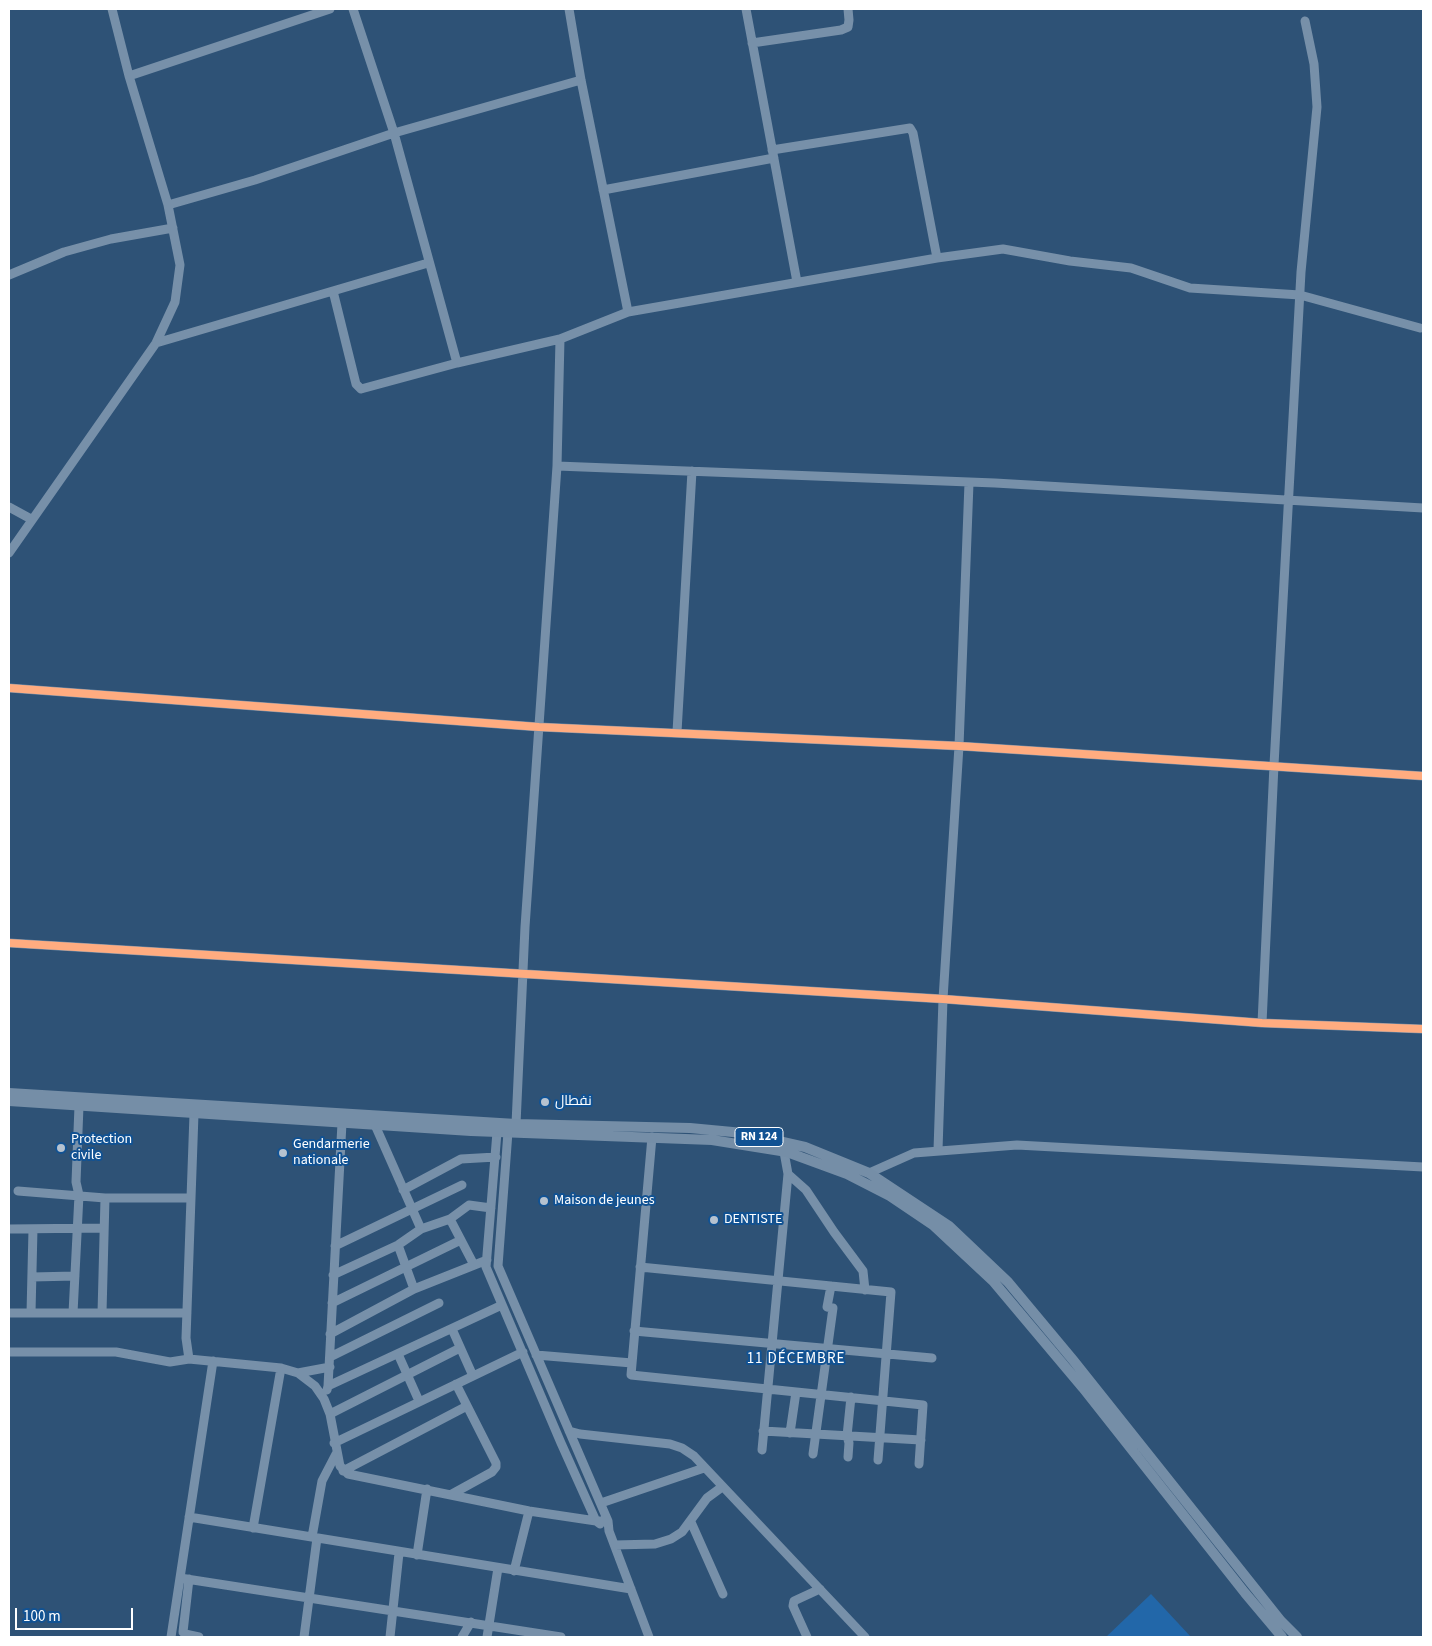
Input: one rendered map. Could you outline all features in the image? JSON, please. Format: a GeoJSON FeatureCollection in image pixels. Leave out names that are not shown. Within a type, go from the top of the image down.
{"type":"FeatureCollection","features":[{"type":"Feature","properties":{"kind":"main road","name":"RN 124"},"geometry":{"type":"LineString","coordinates":[[9,1093],[516,1124],[690,1128],[743,1133],[805,1148],[849,1170],[933,1225],[1004,1286]]}},
{"type":"Feature","properties":{"kind":"main road","name":"RN 124"},"geometry":{"type":"LineString","coordinates":[[9,1101],[502,1132],[712,1140],[784,1152],[849,1170],[870,1173],[949,1226],[1004,1286],[1069,1362],[1281,1621],[1297,1637]]}},
{"type":"Feature","properties":{"kind":"main road","name":"RN 124"},"geometry":{"type":"LineString","coordinates":[[1069,1362],[1245,1593],[1282,1637]]}},
{"type":"Feature","properties":{"kind":"street"},"geometry":{"type":"LineString","coordinates":[[9,553],[31,518],[156,343],[175,302],[180,265],[173,228],[168,205],[129,76],[112,9]]}},
{"type":"Feature","properties":{"kind":"street"},"geometry":{"type":"LineString","coordinates":[[129,76],[330,9]]}},
{"type":"Feature","properties":{"kind":"street"},"geometry":{"type":"LineString","coordinates":[[353,9],[394,133],[428,264],[457,363]]}},
{"type":"Feature","properties":{"kind":"street"},"geometry":{"type":"LineString","coordinates":[[569,9],[581,80],[628,312]]}},
{"type":"Feature","properties":{"kind":"street"},"geometry":{"type":"LineString","coordinates":[[746,9],[797,282]]}},
{"type":"Feature","properties":{"kind":"street"},"geometry":{"type":"LineString","coordinates":[[752,43],[841,30],[848,26],[848,9]]}},
{"type":"Feature","properties":{"kind":"street"},"geometry":{"type":"LineString","coordinates":[[1262,1023],[1300,295],[1317,107],[1314,64],[1304,21]]}},
{"type":"Feature","properties":{"kind":"street"},"geometry":{"type":"LineString","coordinates":[[168,205],[255,180],[394,133],[581,80]]}},
{"type":"Feature","properties":{"kind":"street"},"geometry":{"type":"LineString","coordinates":[[603,190],[773,154],[910,128],[913,133],[937,258]]}},
{"type":"Feature","properties":{"kind":"street"},"geometry":{"type":"LineString","coordinates":[[9,275],[64,252],[111,239],[173,228]]}},
{"type":"Feature","properties":{"kind":"street"},"geometry":{"type":"LineString","coordinates":[[334,291],[358,387],[361,389],[457,363],[560,339],[628,312],[1003,248],[1070,261],[1131,268],[1190,288],[1300,295],[1420,328]]}},
{"type":"Feature","properties":{"kind":"street"},"geometry":{"type":"LineString","coordinates":[[156,343],[428,264]]}},
{"type":"Feature","properties":{"kind":"street"},"geometry":{"type":"LineString","coordinates":[[516,1124],[523,974],[557,466],[560,339]]}},
{"type":"Feature","properties":{"kind":"street"},"geometry":{"type":"LineString","coordinates":[[557,466],[969,483],[1423,508]]}},
{"type":"Feature","properties":{"kind":"street"},"geometry":{"type":"LineString","coordinates":[[677,732],[692,472]]}},
{"type":"Feature","properties":{"kind":"street"},"geometry":{"type":"LineString","coordinates":[[938,1150],[943,999],[959,746],[969,483]]}},
{"type":"Feature","properties":{"kind":"street"},"geometry":{"type":"LineString","coordinates":[[9,507],[31,518]]}},
{"type":"Feature","properties":{"kind":"street"},"geometry":{"type":"LineString","coordinates":[[9,688],[539,727],[959,746],[1423,776]]}},
{"type":"Feature","properties":{"kind":"street"},"geometry":{"type":"LineString","coordinates":[[9,943],[943,999],[1262,1023],[1423,1029]]}},
{"type":"Feature","properties":{"kind":"street"},"geometry":{"type":"LineString","coordinates":[[73,1313],[79,1195],[76,1182],[80,1106]]}},
{"type":"Feature","properties":{"kind":"street"},"geometry":{"type":"LineString","coordinates":[[189,1359],[187,1313],[194,1114]]}},
{"type":"Feature","properties":{"kind":"street"},"geometry":{"type":"LineString","coordinates":[[324,1399],[328,1386],[330,1367],[330,1334],[342,1123]]}},
{"type":"Feature","properties":{"kind":"street"},"geometry":{"type":"LineString","coordinates":[[376,1125],[403,1190],[422,1229]]}},
{"type":"Feature","properties":{"kind":"street"},"geometry":{"type":"LineString","coordinates":[[502,1132],[496,1157],[486,1267],[523,1352],[601,1503],[608,1521],[609,1531],[649,1637]]}},
{"type":"Feature","properties":{"kind":"street"},"geometry":{"type":"LineString","coordinates":[[502,1132],[498,1266],[536,1354],[596,1521],[609,1531]]}},
{"type":"Feature","properties":{"kind":"street"},"geometry":{"type":"LineString","coordinates":[[652,1137],[631,1375],[767,1390],[924,1404],[919,1464]]}},
{"type":"Feature","properties":{"kind":"street"},"geometry":{"type":"LineString","coordinates":[[870,1173],[914,1153],[1017,1145],[1423,1167]]}},
{"type":"Feature","properties":{"kind":"street"},"geometry":{"type":"LineString","coordinates":[[762,1450],[777,1280],[787,1197],[788,1174],[784,1152]]}},
{"type":"Feature","properties":{"kind":"street"},"geometry":{"type":"LineString","coordinates":[[403,1190],[461,1158],[496,1157]]}},
{"type":"Feature","properties":{"kind":"street"},"geometry":{"type":"LineString","coordinates":[[788,1174],[806,1190],[834,1232],[864,1271],[865,1290]]}},
{"type":"Feature","properties":{"kind":"street"},"geometry":{"type":"LineString","coordinates":[[335,1246],[462,1185]]}},
{"type":"Feature","properties":{"kind":"street"},"geometry":{"type":"LineString","coordinates":[[18,1191],[105,1198],[191,1198]]}},
{"type":"Feature","properties":{"kind":"street"},"geometry":{"type":"LineString","coordinates":[[102,1313],[105,1198]]}},
{"type":"Feature","properties":{"kind":"street"},"geometry":{"type":"LineString","coordinates":[[333,1275],[398,1245],[422,1229],[450,1219],[469,1205],[491,1208]]}},
{"type":"Feature","properties":{"kind":"street"},"geometry":{"type":"LineString","coordinates":[[450,1219],[474,1265]]}},
{"type":"Feature","properties":{"kind":"street"},"geometry":{"type":"LineString","coordinates":[[9,1229],[104,1228]]}},
{"type":"Feature","properties":{"kind":"street"},"geometry":{"type":"LineString","coordinates":[[31,1313],[33,1229]]}},
{"type":"Feature","properties":{"kind":"street"},"geometry":{"type":"LineString","coordinates":[[332,1303],[461,1240]]}},
{"type":"Feature","properties":{"kind":"street"},"geometry":{"type":"LineString","coordinates":[[398,1245],[414,1289]]}},
{"type":"Feature","properties":{"kind":"street"},"geometry":{"type":"LineString","coordinates":[[330,1334],[414,1289],[487,1260]]}},
{"type":"Feature","properties":{"kind":"street"},"geometry":{"type":"LineString","coordinates":[[640,1267],[891,1292],[881,1400],[878,1460]]}},
{"type":"Feature","properties":{"kind":"street"},"geometry":{"type":"LineString","coordinates":[[32,1277],[75,1276]]}},
{"type":"Feature","properties":{"kind":"street"},"geometry":{"type":"LineString","coordinates":[[813,1454],[833,1308],[827,1308],[831,1286]]}},
{"type":"Feature","properties":{"kind":"street"},"geometry":{"type":"LineString","coordinates":[[330,1357],[440,1303]]}},
{"type":"Feature","properties":{"kind":"street"},"geometry":{"type":"LineString","coordinates":[[328,1386],[502,1305]]}},
{"type":"Feature","properties":{"kind":"street"},"geometry":{"type":"LineString","coordinates":[[9,1313],[187,1313]]}},
{"type":"Feature","properties":{"kind":"street"},"geometry":{"type":"LineString","coordinates":[[452,1329],[473,1376]]}},
{"type":"Feature","properties":{"kind":"street"},"geometry":{"type":"LineString","coordinates":[[634,1331],[932,1358]]}},
{"type":"Feature","properties":{"kind":"street"},"geometry":{"type":"LineString","coordinates":[[330,1414],[460,1348]]}},
{"type":"Feature","properties":{"kind":"street"},"geometry":{"type":"LineString","coordinates":[[9,1352],[116,1352],[170,1362],[189,1359],[281,1368],[298,1373],[315,1386],[324,1399],[330,1414],[336,1454],[343,1471],[348,1474],[529,1511],[596,1521],[608,1521]]}},
{"type":"Feature","properties":{"kind":"street"},"geometry":{"type":"LineString","coordinates":[[334,1443],[523,1352]]}},
{"type":"Feature","properties":{"kind":"street"},"geometry":{"type":"LineString","coordinates":[[398,1354],[420,1401]]}},
{"type":"Feature","properties":{"kind":"street"},"geometry":{"type":"LineString","coordinates":[[536,1354],[632,1363]]}},
{"type":"Feature","properties":{"kind":"street"},"geometry":{"type":"LineString","coordinates":[[199,1637],[183,1632],[185,1579],[190,1517],[213,1361]]}},
{"type":"Feature","properties":{"kind":"street"},"geometry":{"type":"LineString","coordinates":[[298,1373],[330,1367]]}},
{"type":"Feature","properties":{"kind":"street"},"geometry":{"type":"LineString","coordinates":[[253,1528],[281,1368]]}},
{"type":"Feature","properties":{"kind":"street"},"geometry":{"type":"LineString","coordinates":[[452,1494],[492,1472],[496,1467],[496,1463],[456,1384]]}},
{"type":"Feature","properties":{"kind":"street"},"geometry":{"type":"LineString","coordinates":[[790,1433],[796,1392]]}},
{"type":"Feature","properties":{"kind":"street"},"geometry":{"type":"LineString","coordinates":[[848,1457],[850,1443],[847,1436],[851,1397]]}},
{"type":"Feature","properties":{"kind":"street"},"geometry":{"type":"LineString","coordinates":[[343,1471],[467,1406]]}},
{"type":"Feature","properties":{"kind":"street"},"geometry":{"type":"LineString","coordinates":[[564,1431],[670,1444],[682,1448],[704,1468],[865,1637]]}},
{"type":"Feature","properties":{"kind":"street"},"geometry":{"type":"LineString","coordinates":[[763,1431],[921,1440]]}},
{"type":"Feature","properties":{"kind":"street"},"geometry":{"type":"LineString","coordinates":[[304,1637],[322,1481],[336,1454]]}},
{"type":"Feature","properties":{"kind":"street"},"geometry":{"type":"LineString","coordinates":[[601,1503],[704,1468]]}},
{"type":"Feature","properties":{"kind":"street"},"geometry":{"type":"LineString","coordinates":[[615,1545],[655,1544],[682,1532],[707,1498],[722,1487]]}},
{"type":"Feature","properties":{"kind":"street"},"geometry":{"type":"LineString","coordinates":[[416,1556],[426,1489]]}},
{"type":"Feature","properties":{"kind":"street"},"geometry":{"type":"LineString","coordinates":[[514,1570],[529,1511]]}},
{"type":"Feature","properties":{"kind":"street"},"geometry":{"type":"LineString","coordinates":[[190,1517],[416,1556],[631,1590]]}},
{"type":"Feature","properties":{"kind":"street"},"geometry":{"type":"LineString","coordinates":[[691,1522],[723,1594]]}},
{"type":"Feature","properties":{"kind":"street"},"geometry":{"type":"LineString","coordinates":[[390,1637],[399,1553]]}},
{"type":"Feature","properties":{"kind":"street"},"geometry":{"type":"LineString","coordinates":[[487,1637],[498,1568]]}},
{"type":"Feature","properties":{"kind":"street"},"geometry":{"type":"LineString","coordinates":[[185,1579],[471,1622],[556,1637]]}},
{"type":"Feature","properties":{"kind":"street"},"geometry":{"type":"LineString","coordinates":[[171,1637],[185,1579]]}},
{"type":"Feature","properties":{"kind":"street"},"geometry":{"type":"LineString","coordinates":[[807,1637],[793,1606],[794,1601],[820,1589]]}},
{"type":"Feature","properties":{"kind":"street"},"geometry":{"type":"LineString","coordinates":[[462,1637],[471,1622]]}},
{"type":"Feature","properties":{"kind":"shaded area"},"geometry":{"type":"Polygon","coordinates":[[[1151,1594],[1191,1637],[1106,1637],[1151,1594]]]}},
{"type":"Feature","properties":{"kind":"cycle path"},"geometry":{"type":"LineString","coordinates":[[9,688],[539,727],[959,746],[1423,776]]}},
{"type":"Feature","properties":{"kind":"cycle path"},"geometry":{"type":"LineString","coordinates":[[9,943],[943,999],[1262,1023],[1423,1029]]}},
{"type":"Feature","properties":{"kind":"place","name":"نفطال"},"geometry":{"type":"Point","coordinates":[545,1102]}},
{"type":"Feature","properties":{"kind":"place","name":"Protection civile"},"geometry":{"type":"Point","coordinates":[61,1148]}},
{"type":"Feature","properties":{"kind":"place","name":"Gendarmerie nationale"},"geometry":{"type":"Point","coordinates":[283,1153]}},
{"type":"Feature","properties":{"kind":"place","name":"Maison de jeunes"},"geometry":{"type":"Point","coordinates":[544,1201]}},
{"type":"Feature","properties":{"kind":"place","name":"DENTISTE"},"geometry":{"type":"Point","coordinates":[714,1220]}},
{"type":"Feature","properties":{"kind":"district","name":"11 DÉCEMBRE"},"geometry":{"type":"Point","coordinates":[796,1360]}}]}
